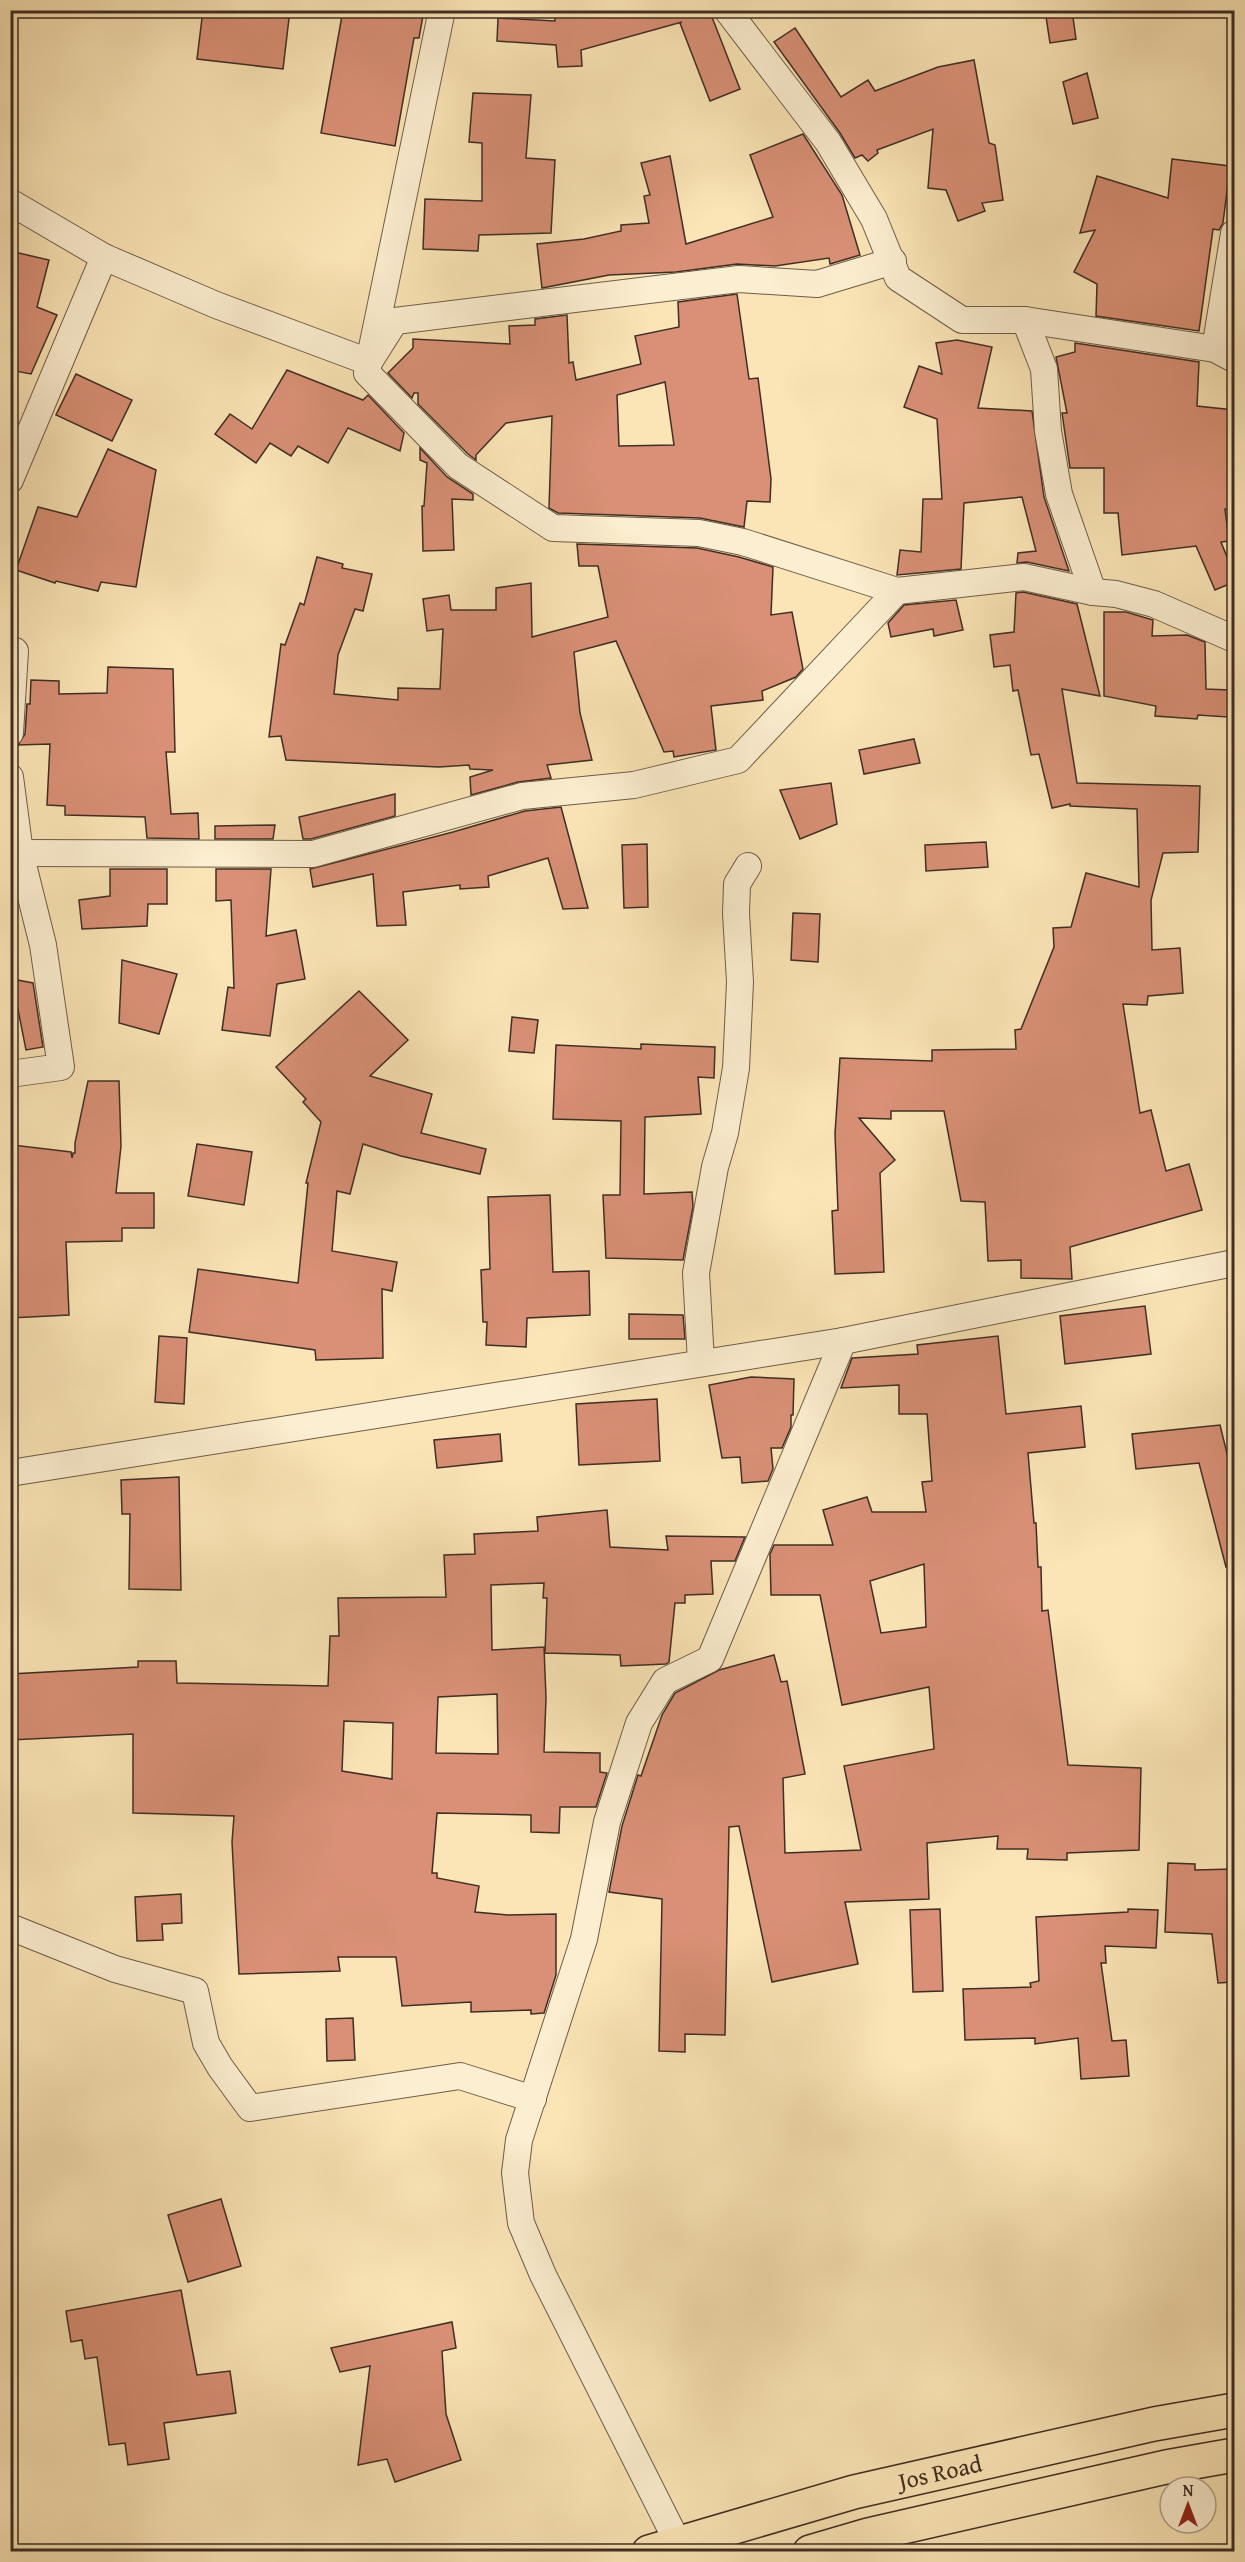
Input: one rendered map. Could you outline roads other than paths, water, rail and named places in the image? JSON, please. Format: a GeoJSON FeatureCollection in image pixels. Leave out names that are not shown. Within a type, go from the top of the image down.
{"type":"FeatureCollection","features":[{"type":"Feature","properties":{"kind":"highway","name":"Jos Road"},"geometry":{"type":"LineString","coordinates":[[663,2547],[854,2492],[1154,2424],[1234,2410]]}},
{"type":"Feature","properties":{"kind":"highway","name":"Jos Road"},"geometry":{"type":"LineString","coordinates":[[810,2552],[868,2535],[1166,2467],[1234,2455]]}},
{"type":"Feature","properties":{"kind":"street"},"geometry":{"type":"LineString","coordinates":[[442,10],[367,373],[458,466],[553,528],[699,533],[743,542],[897,591],[1024,577],[1093,592],[1116,594],[1154,604],[1234,639]]}},
{"type":"Feature","properties":{"kind":"street"},"geometry":{"type":"LineString","coordinates":[[727,10],[828,142],[874,219],[898,278],[962,320],[1025,320],[1225,354],[1234,233]]}},
{"type":"Feature","properties":{"kind":"street"},"geometry":{"type":"LineString","coordinates":[[10,202],[104,257],[216,305],[369,362]]}},
{"type":"Feature","properties":{"kind":"street"},"geometry":{"type":"LineString","coordinates":[[10,480],[104,257]]}},
{"type":"Feature","properties":{"kind":"street"},"geometry":{"type":"LineString","coordinates":[[369,362],[394,321],[739,279],[817,284],[893,261]]}},
{"type":"Feature","properties":{"kind":"street"},"geometry":{"type":"LineString","coordinates":[[1025,320],[1044,369],[1048,431],[1059,494],[1093,592]]}},
{"type":"Feature","properties":{"kind":"street"},"geometry":{"type":"LineString","coordinates":[[20,853],[313,854],[522,796],[634,785],[738,760],[897,591]]}},
{"type":"Feature","properties":{"kind":"street"},"geometry":{"type":"LineString","coordinates":[[10,733],[12,645]]}},
{"type":"Feature","properties":{"kind":"street"},"geometry":{"type":"LineString","coordinates":[[10,777],[20,853],[43,945],[61,1067],[10,1074]]}},
{"type":"Feature","properties":{"kind":"street"},"geometry":{"type":"LineString","coordinates":[[701,1362],[696,1273],[736,1068],[740,982],[736,913],[737,884],[748,866]]}},
{"type":"Feature","properties":{"kind":"street"},"geometry":{"type":"LineString","coordinates":[[10,1473],[843,1341],[1234,1263]]}},
{"type":"Feature","properties":{"kind":"street"},"geometry":{"type":"LineString","coordinates":[[663,2547],[521,2223],[515,2173],[519,2140],[584,1939],[607,1822],[639,1723],[665,1682],[710,1659],[843,1341]]}},
{"type":"Feature","properties":{"kind":"street"},"geometry":{"type":"LineString","coordinates":[[10,1927],[115,1969],[195,1991],[206,2043],[220,2067],[250,2108],[460,2076],[533,2099]]}}]}
